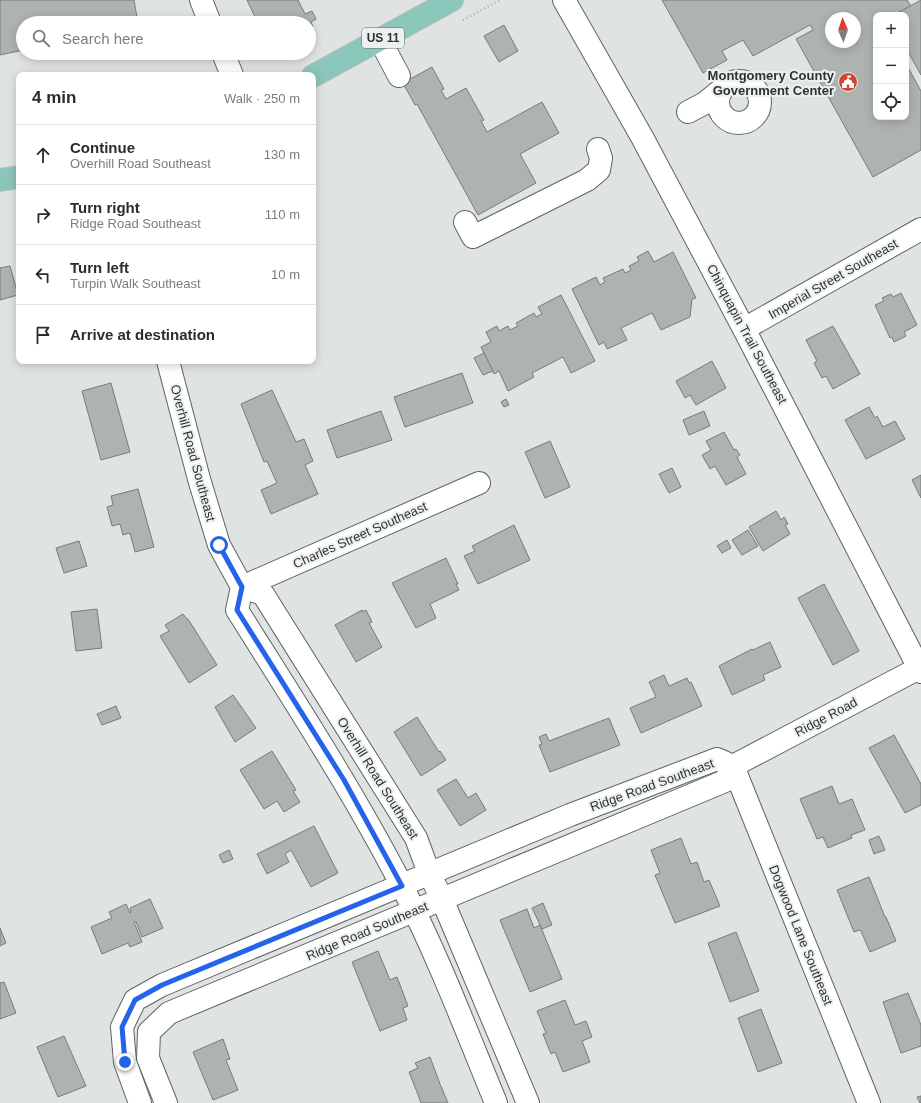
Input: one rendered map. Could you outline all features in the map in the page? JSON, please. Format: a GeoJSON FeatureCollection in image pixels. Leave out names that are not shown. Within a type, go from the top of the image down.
{"type":"FeatureCollection","features":[{"type":"Feature","properties":{"kind":"main road","name":"US 11"},"geometry":{"type":"LineString","coordinates":[[316,74],[452,0]]}},
{"type":"Feature","properties":{"kind":"main road"},"geometry":{"type":"LineString","coordinates":[[0,180],[16,177]]}},
{"type":"Feature","properties":{"kind":"street"},"geometry":{"type":"LineString","coordinates":[[201,0],[207,16]]}},
{"type":"Feature","properties":{"kind":"street","name":"Chinquapin Trail Southeast"},"geometry":{"type":"LineString","coordinates":[[564,0],[642,136],[792,420],[920,670]]}},
{"type":"Feature","properties":{"kind":"street"},"geometry":{"type":"LineString","coordinates":[[380,40],[400,76]]}},
{"type":"Feature","properties":{"kind":"street"},"geometry":{"type":"LineString","coordinates":[[226,60],[231,72]]}},
{"type":"Feature","properties":{"kind":"street"},"geometry":{"type":"LineString","coordinates":[[735,81],[743,81],[751,84],[757,91],[760,99],[759,108],[755,116],[748,121],[739,123],[709,111],[688,112],[721,90],[727,84],[735,81]]}},
{"type":"Feature","properties":{"kind":"street"},"geometry":{"type":"LineString","coordinates":[[721,90],[718,97],[718,104],[724,117]]}},
{"type":"Feature","properties":{"kind":"street"},"geometry":{"type":"LineString","coordinates":[[465,222],[473,237],[587,180],[600,170],[601,158],[598,149]]}},
{"type":"Feature","properties":{"kind":"street","name":"Imperial Street Southeast"},"geometry":{"type":"LineString","coordinates":[[744,329],[921,228]]}},
{"type":"Feature","properties":{"kind":"street","name":"Overhill Road Southeast"},"geometry":{"type":"LineString","coordinates":[[169,364],[199,479],[219,545],[242,587],[264,594],[416,838],[528,1103]]}},
{"type":"Feature","properties":{"kind":"street","name":"Charles Street Southeast"},"geometry":{"type":"LineString","coordinates":[[242,587],[479,483]]}},
{"type":"Feature","properties":{"kind":"street"},"geometry":{"type":"LineString","coordinates":[[242,587],[237,610],[344,780],[402,886],[428,939],[496,1103]]}},
{"type":"Feature","properties":{"kind":"street","name":"Ridge Road"},"geometry":{"type":"LineString","coordinates":[[733,766],[920,670]]}},
{"type":"Feature","properties":{"kind":"street","name":"Ridge Road Southeast"},"geometry":{"type":"LineString","coordinates":[[140,1103],[125,1062],[122,1027],[135,1000],[162,985],[570,816],[716,760],[733,766],[725,781],[169,1013],[149,1032],[148,1058],[166,1103]]}},
{"type":"Feature","properties":{"kind":"street","name":"Dogwood Lane Southeast"},"geometry":{"type":"LineString","coordinates":[[733,766],[869,1103]]}},
{"type":"Feature","properties":{"kind":"path"},"geometry":{"type":"LineString","coordinates":[[464,20],[500,0]]}},
{"type":"Feature","properties":{"kind":"building"},"geometry":{"type":"Polygon","coordinates":[[[0,0],[134,0],[137,16],[16,16],[16,52],[0,55],[0,0]]]}},
{"type":"Feature","properties":{"kind":"building"},"geometry":{"type":"Polygon","coordinates":[[[247,0],[298,0],[305,14],[312,11],[314,16],[255,16],[247,0]]]}},
{"type":"Feature","properties":{"kind":"building","name":"Montgomery County Government Center"},"geometry":{"type":"Polygon","coordinates":[[[662,0],[907,0],[911,6],[900,12],[873,12],[873,120],[909,120],[909,69],[921,91],[921,150],[873,177],[796,39],[813,30],[810,25],[753,56],[743,40],[722,51],[727,60],[703,73],[662,0]]]}},
{"type":"Feature","properties":{"kind":"building"},"geometry":{"type":"Polygon","coordinates":[[[921,0],[921,75],[909,53],[909,12],[899,12],[921,0]]]}},
{"type":"Feature","properties":{"kind":"building"},"geometry":{"type":"Polygon","coordinates":[[[504,25],[518,51],[499,62],[484,36],[504,25]]]}},
{"type":"Feature","properties":{"kind":"building"},"geometry":{"type":"Polygon","coordinates":[[[432,67],[444,89],[441,90],[446,99],[466,88],[484,120],[481,121],[487,132],[542,102],[559,133],[520,154],[536,183],[478,215],[417,104],[415,105],[403,83],[432,67]]]}},
{"type":"Feature","properties":{"kind":"building"},"geometry":{"type":"Polygon","coordinates":[[[648,251],[654,262],[673,252],[696,298],[692,299],[690,317],[661,330],[652,313],[621,328],[627,340],[607,349],[604,342],[599,345],[572,289],[596,277],[600,285],[605,282],[603,278],[623,269],[625,273],[631,270],[629,266],[639,261],[637,257],[648,251]]]}},
{"type":"Feature","properties":{"kind":"building"},"geometry":{"type":"Polygon","coordinates":[[[10,266],[16,288],[16,296],[0,300],[0,268],[10,266]]]}},
{"type":"Feature","properties":{"kind":"building"},"geometry":{"type":"Polygon","coordinates":[[[901,293],[917,325],[904,332],[906,336],[894,342],[892,337],[890,338],[875,305],[884,301],[882,298],[891,294],[893,297],[901,293]]]}},
{"type":"Feature","properties":{"kind":"building"},"geometry":{"type":"Polygon","coordinates":[[[561,295],[595,361],[571,373],[563,357],[532,373],[534,377],[508,391],[499,371],[494,374],[481,347],[491,342],[486,332],[497,326],[499,331],[508,326],[510,330],[518,326],[516,323],[534,313],[536,317],[542,314],[538,307],[561,295]]]}},
{"type":"Feature","properties":{"kind":"building"},"geometry":{"type":"Polygon","coordinates":[[[833,326],[860,374],[833,389],[826,376],[822,378],[814,363],[817,361],[806,340],[833,326]]]}},
{"type":"Feature","properties":{"kind":"building"},"geometry":{"type":"Polygon","coordinates":[[[484,353],[493,371],[483,375],[474,358],[484,353]]]}},
{"type":"Feature","properties":{"kind":"building"},"geometry":{"type":"Polygon","coordinates":[[[712,361],[726,388],[696,405],[690,395],[685,398],[676,381],[712,361]]]}},
{"type":"Feature","properties":{"kind":"building"},"geometry":{"type":"Polygon","coordinates":[[[462,373],[473,403],[405,427],[394,397],[462,373]]]}},
{"type":"Feature","properties":{"kind":"building"},"geometry":{"type":"Polygon","coordinates":[[[111,383],[130,452],[101,460],[82,391],[111,383]]]}},
{"type":"Feature","properties":{"kind":"building"},"geometry":{"type":"Polygon","coordinates":[[[272,390],[296,442],[304,439],[313,461],[305,465],[318,494],[271,514],[261,490],[277,483],[267,461],[264,462],[241,404],[272,390]]]}},
{"type":"Feature","properties":{"kind":"building"},"geometry":{"type":"Polygon","coordinates":[[[506,399],[509,405],[504,407],[501,402],[506,399]]]}},
{"type":"Feature","properties":{"kind":"building"},"geometry":{"type":"Polygon","coordinates":[[[869,407],[875,418],[877,416],[883,427],[895,421],[905,439],[866,459],[845,420],[869,407]]]}},
{"type":"Feature","properties":{"kind":"building"},"geometry":{"type":"Polygon","coordinates":[[[381,411],[392,440],[337,458],[327,430],[381,411]]]}},
{"type":"Feature","properties":{"kind":"building"},"geometry":{"type":"Polygon","coordinates":[[[704,411],[710,426],[689,435],[683,420],[704,411]]]}},
{"type":"Feature","properties":{"kind":"building"},"geometry":{"type":"Polygon","coordinates":[[[724,432],[734,450],[736,449],[740,455],[737,457],[746,474],[726,485],[715,466],[710,469],[702,455],[711,450],[706,441],[724,432]]]}},
{"type":"Feature","properties":{"kind":"building"},"geometry":{"type":"Polygon","coordinates":[[[550,441],[570,487],[545,498],[525,452],[550,441]]]}},
{"type":"Feature","properties":{"kind":"building"},"geometry":{"type":"Polygon","coordinates":[[[672,468],[681,487],[669,493],[659,474],[672,468]]]}},
{"type":"Feature","properties":{"kind":"building"},"geometry":{"type":"Polygon","coordinates":[[[921,475],[921,498],[912,480],[921,475]]]}},
{"type":"Feature","properties":{"kind":"building"},"geometry":{"type":"Polygon","coordinates":[[[138,489],[154,547],[135,552],[130,533],[123,535],[120,524],[112,526],[107,507],[113,505],[111,496],[138,489]]]}},
{"type":"Feature","properties":{"kind":"building"},"geometry":{"type":"Polygon","coordinates":[[[776,511],[781,520],[784,517],[788,524],[785,525],[790,534],[763,551],[749,527],[776,511]]]}},
{"type":"Feature","properties":{"kind":"building"},"geometry":{"type":"Polygon","coordinates":[[[514,525],[530,560],[478,584],[464,556],[475,551],[472,546],[514,525]]]}},
{"type":"Feature","properties":{"kind":"building"},"geometry":{"type":"Polygon","coordinates":[[[748,530],[758,546],[742,555],[732,540],[748,530]]]}},
{"type":"Feature","properties":{"kind":"building"},"geometry":{"type":"Polygon","coordinates":[[[727,540],[731,548],[722,553],[717,546],[727,540]]]}},
{"type":"Feature","properties":{"kind":"building"},"geometry":{"type":"Polygon","coordinates":[[[79,541],[87,566],[64,573],[56,548],[79,541]]]}},
{"type":"Feature","properties":{"kind":"building"},"geometry":{"type":"Polygon","coordinates":[[[446,558],[458,584],[456,584],[459,590],[430,604],[436,618],[416,628],[392,583],[446,558]]]}},
{"type":"Feature","properties":{"kind":"building"},"geometry":{"type":"Polygon","coordinates":[[[824,584],[859,651],[833,665],[798,598],[824,584]]]}},
{"type":"Feature","properties":{"kind":"building"},"geometry":{"type":"Polygon","coordinates":[[[97,609],[102,648],[76,651],[71,612],[97,609]]]}},
{"type":"Feature","properties":{"kind":"building"},"geometry":{"type":"Polygon","coordinates":[[[362,610],[362,612],[366,610],[372,622],[369,623],[382,647],[356,662],[335,625],[362,610]]]}},
{"type":"Feature","properties":{"kind":"building"},"geometry":{"type":"Polygon","coordinates":[[[183,614],[188,619],[217,665],[189,683],[160,636],[169,631],[165,625],[183,614]]]}},
{"type":"Feature","properties":{"kind":"building"},"geometry":{"type":"Polygon","coordinates":[[[770,642],[781,667],[763,675],[765,680],[732,695],[719,666],[752,649],[753,650],[770,642]]]}},
{"type":"Feature","properties":{"kind":"building"},"geometry":{"type":"Polygon","coordinates":[[[664,675],[669,686],[687,678],[689,683],[691,682],[702,706],[641,733],[630,708],[656,697],[649,682],[664,675]]]}},
{"type":"Feature","properties":{"kind":"building"},"geometry":{"type":"Polygon","coordinates":[[[233,695],[256,728],[235,742],[215,707],[233,695]]]}},
{"type":"Feature","properties":{"kind":"building"},"geometry":{"type":"Polygon","coordinates":[[[116,706],[121,718],[102,725],[97,714],[116,706]]]}},
{"type":"Feature","properties":{"kind":"building"},"geometry":{"type":"Polygon","coordinates":[[[417,717],[439,752],[440,751],[446,760],[421,776],[394,732],[417,717]]]}},
{"type":"Feature","properties":{"kind":"building"},"geometry":{"type":"Polygon","coordinates":[[[609,718],[620,745],[550,772],[539,745],[542,744],[539,737],[546,734],[549,741],[609,718]]]}},
{"type":"Feature","properties":{"kind":"building"},"geometry":{"type":"Polygon","coordinates":[[[894,735],[921,784],[921,805],[905,813],[869,748],[894,735]]]}},
{"type":"Feature","properties":{"kind":"building"},"geometry":{"type":"Polygon","coordinates":[[[272,751],[296,790],[293,791],[300,802],[284,812],[277,801],[264,809],[240,770],[272,751]]]}},
{"type":"Feature","properties":{"kind":"building"},"geometry":{"type":"Polygon","coordinates":[[[456,779],[468,798],[476,793],[486,810],[460,826],[437,790],[456,779]]]}},
{"type":"Feature","properties":{"kind":"building"},"geometry":{"type":"Polygon","coordinates":[[[832,786],[839,804],[852,799],[865,830],[851,835],[852,838],[828,848],[823,837],[817,839],[800,799],[832,786]]]}},
{"type":"Feature","properties":{"kind":"building"},"geometry":{"type":"Polygon","coordinates":[[[314,826],[338,873],[311,887],[291,850],[285,854],[289,862],[267,874],[257,854],[314,826]]]}},
{"type":"Feature","properties":{"kind":"building"},"geometry":{"type":"Polygon","coordinates":[[[879,836],[885,850],[874,854],[869,840],[879,836]]]}},
{"type":"Feature","properties":{"kind":"building"},"geometry":{"type":"Polygon","coordinates":[[[681,838],[691,864],[697,862],[704,882],[709,880],[720,906],[675,923],[655,875],[660,873],[651,850],[681,838]]]}},
{"type":"Feature","properties":{"kind":"building"},"geometry":{"type":"Polygon","coordinates":[[[229,850],[233,859],[223,863],[219,855],[229,850]]]}},
{"type":"Feature","properties":{"kind":"building"},"geometry":{"type":"Polygon","coordinates":[[[869,877],[896,941],[870,952],[861,931],[854,932],[837,890],[869,877]]]}},
{"type":"Feature","properties":{"kind":"building"},"geometry":{"type":"Polygon","coordinates":[[[150,899],[163,928],[142,937],[136,922],[134,922],[142,942],[130,947],[128,943],[102,954],[91,927],[112,918],[109,912],[126,904],[130,913],[130,908],[150,899]]]}},
{"type":"Feature","properties":{"kind":"building"},"geometry":{"type":"Polygon","coordinates":[[[543,903],[552,925],[542,929],[532,908],[543,903]]]}},
{"type":"Feature","properties":{"kind":"building"},"geometry":{"type":"Polygon","coordinates":[[[527,909],[534,928],[540,925],[562,979],[530,992],[500,920],[527,909]]]}},
{"type":"Feature","properties":{"kind":"building"},"geometry":{"type":"Polygon","coordinates":[[[0,928],[6,943],[0,946],[0,928]]]}},
{"type":"Feature","properties":{"kind":"building"},"geometry":{"type":"Polygon","coordinates":[[[736,932],[759,991],[730,1002],[708,943],[736,932]]]}},
{"type":"Feature","properties":{"kind":"building"},"geometry":{"type":"Polygon","coordinates":[[[378,951],[390,980],[397,977],[408,1006],[403,1008],[407,1020],[380,1031],[352,962],[378,951]]]}},
{"type":"Feature","properties":{"kind":"building"},"geometry":{"type":"Polygon","coordinates":[[[4,982],[16,1013],[0,1019],[0,983],[4,982]]]}},
{"type":"Feature","properties":{"kind":"building"},"geometry":{"type":"Polygon","coordinates":[[[908,993],[921,1025],[921,1046],[901,1053],[883,1002],[908,993]]]}},
{"type":"Feature","properties":{"kind":"building"},"geometry":{"type":"Polygon","coordinates":[[[565,1000],[575,1025],[586,1021],[592,1037],[582,1041],[590,1062],[563,1072],[555,1052],[551,1054],[543,1034],[546,1033],[537,1011],[565,1000]]]}},
{"type":"Feature","properties":{"kind":"building"},"geometry":{"type":"Polygon","coordinates":[[[761,1009],[782,1063],[758,1072],[738,1018],[761,1009]]]}},
{"type":"Feature","properties":{"kind":"building"},"geometry":{"type":"Polygon","coordinates":[[[64,1036],[86,1086],[58,1097],[37,1047],[64,1036]]]}},
{"type":"Feature","properties":{"kind":"building"},"geometry":{"type":"Polygon","coordinates":[[[223,1039],[230,1059],[226,1060],[238,1090],[213,1100],[193,1052],[223,1039]]]}},
{"type":"Feature","properties":{"kind":"building"},"geometry":{"type":"Polygon","coordinates":[[[430,1057],[448,1103],[421,1103],[409,1072],[418,1068],[415,1063],[430,1057]]]}},
{"type":"Feature","properties":{"kind":"building"},"geometry":{"type":"Polygon","coordinates":[[[921,1096],[921,1103],[920,1103],[917,1097],[921,1096]]]}},
{"type":"Feature","properties":{"kind":"place","name":"Montgomery County Government Center"},"geometry":{"type":"Point","coordinates":[848,82]}},
{"type":"Feature","properties":{"kind":"route"},"geometry":{"type":"LineString","coordinates":[[125,1062],[122,1027],[135,1000],[162,985],[402,886],[344,780],[237,610],[242,587],[219,545]]}}]}
